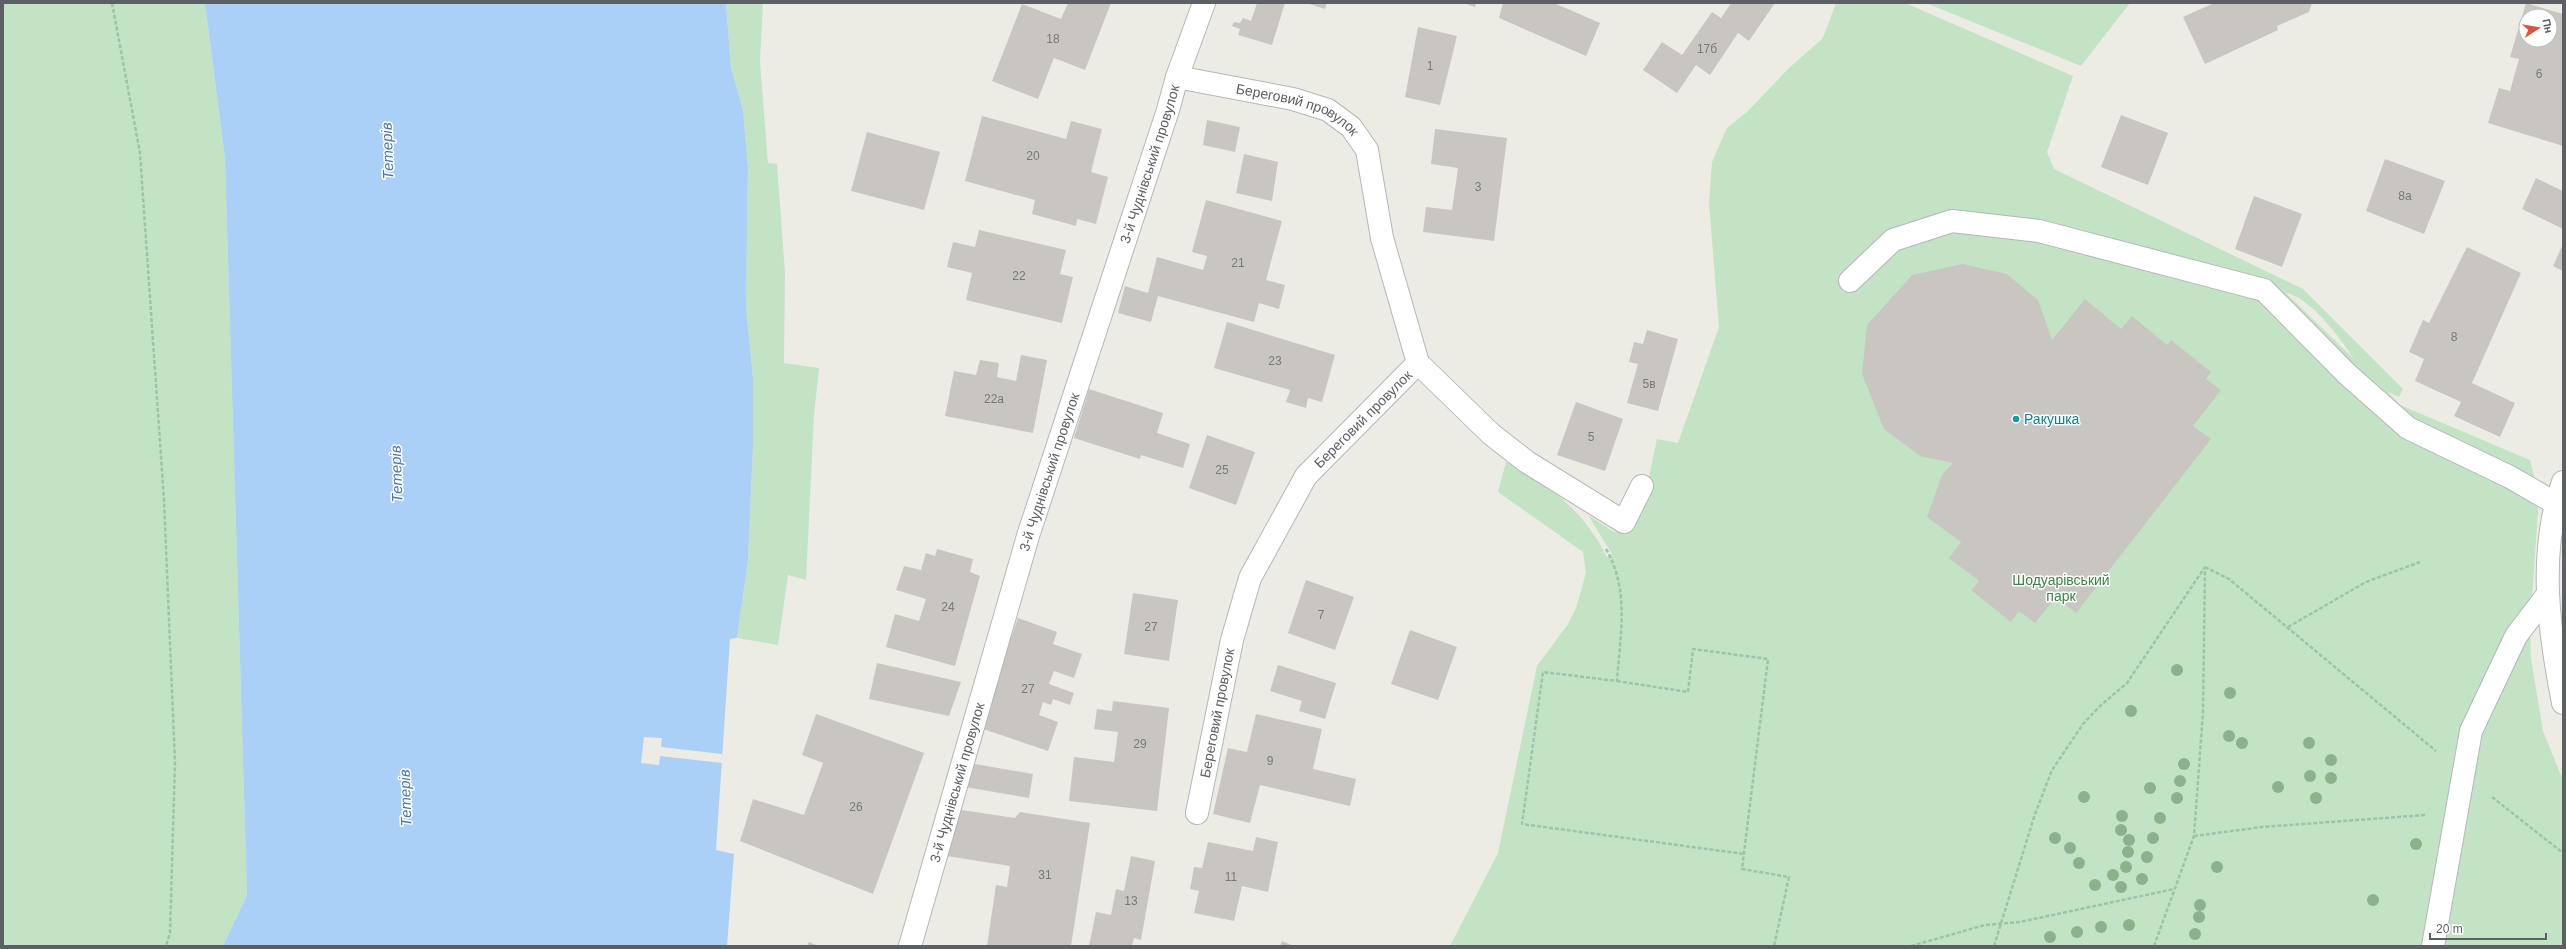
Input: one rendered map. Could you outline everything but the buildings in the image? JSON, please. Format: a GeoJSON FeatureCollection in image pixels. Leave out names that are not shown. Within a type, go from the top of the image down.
{"type":"FeatureCollection","features":[{"type":"Feature","properties":{"kind":"street","name":"3-й Чуднівський провулок"},"geometry":{"type":"LineString","coordinates":[[910,946],[1028,536],[1168,110],[1177,77],[1204,3]]}},
{"type":"Feature","properties":{"kind":"street","name":"Береговий провулок"},"geometry":{"type":"LineString","coordinates":[[1177,77],[1293,99],[1328,110],[1351,127],[1367,150],[1382,238],[1418,363],[1306,476],[1250,578],[1232,640],[1197,813]]}},
{"type":"Feature","properties":{"kind":"street"},"geometry":{"type":"LineString","coordinates":[[1850,281],[1893,240],[1952,221],[2039,231],[2264,290],[2347,374],[2408,428],[2510,478],[2555,503]]}},
{"type":"Feature","properties":{"kind":"street"},"geometry":{"type":"LineString","coordinates":[[1418,363],[1490,434],[1527,462],[1624,522],[1642,486]]}},
{"type":"Feature","properties":{"kind":"street"},"geometry":{"type":"LineString","coordinates":[[2563,482],[2555,503],[2548,560],[2548,594],[2552,648],[2563,703]]}},
{"type":"Feature","properties":{"kind":"street"},"geometry":{"type":"LineString","coordinates":[[2433,946],[2471,731],[2516,636],[2548,594]]}},
{"type":"Feature","properties":{"kind":"path"},"geometry":{"type":"LineString","coordinates":[[112,3],[140,153],[164,500],[174,762],[170,933],[166,946]]}},
{"type":"Feature","properties":{"kind":"path"},"geometry":{"type":"LineString","coordinates":[[1604,546],[1617,570],[1621,594],[1617,681]]}},
{"type":"Feature","properties":{"kind":"path"},"geometry":{"type":"LineString","coordinates":[[2288,627],[2366,582],[2420,562]]}},
{"type":"Feature","properties":{"kind":"path"},"geometry":{"type":"LineString","coordinates":[[2205,567],[2229,579],[2464,774],[2563,853]]}},
{"type":"Feature","properties":{"kind":"path"},"geometry":{"type":"LineString","coordinates":[[2154,946],[2194,836],[2203,712],[2205,567]]}},
{"type":"Feature","properties":{"kind":"path"},"geometry":{"type":"LineString","coordinates":[[1994,946],[2035,814],[2052,770],[2083,724],[2100,706],[2127,683],[2205,567]]}},
{"type":"Feature","properties":{"kind":"path"},"geometry":{"type":"LineString","coordinates":[[1744,854],[1522,824],[1543,672],[1688,692],[1693,649],[1768,659],[1744,854],[1742,869],[1789,877],[1774,946]]}},
{"type":"Feature","properties":{"kind":"path"},"geometry":{"type":"LineString","coordinates":[[2194,836],[2362,818],[2425,815],[2456,819]]}},
{"type":"Feature","properties":{"kind":"path"},"geometry":{"type":"LineString","coordinates":[[1911,946],[1985,925],[2001,925],[2174,889]]}},
{"type":"Feature","properties":{"kind":"green space"},"geometry":{"type":"Polygon","coordinates":[[[3,3],[205,3],[225,159],[247,895],[223,946],[3,946],[3,3]]]}},
{"type":"Feature","properties":{"kind":"green space"},"geometry":{"type":"Polygon","coordinates":[[[726,3],[763,3],[760,62],[768,163],[777,164],[785,273],[784,363],[819,368],[814,415],[806,580],[788,575],[778,645],[737,638],[748,560],[753,447],[753,378],[746,306],[748,167],[743,110],[731,68],[726,3]]]}},
{"type":"Feature","properties":{"kind":"green space","name":"Шодуарівський парк"},"geometry":{"type":"Polygon","coordinates":[[[1836,3],[1905,3],[2073,76],[2047,152],[2054,169],[2303,289],[2403,389],[2399,397],[2388,392],[2400,405],[2530,460],[2538,492],[2530,628],[2531,659],[2543,731],[2563,780],[2563,946],[1450,946],[1498,853],[1537,666],[1568,624],[1576,608],[1586,573],[1583,552],[1498,492],[1506,462],[1522,470],[1565,501],[1588,527],[1607,557],[1612,554],[1588,515],[1614,532],[1623,532],[1643,506],[1657,439],[1678,443],[1719,327],[1709,203],[1712,162],[1727,128],[1747,112],[1789,68],[1823,38],[1836,3]],[[2286,293],[2354,359],[2333,330],[2315,310],[2295,296],[2286,293]]]}},
{"type":"Feature","properties":{"kind":"green space"},"geometry":{"type":"Polygon","coordinates":[[[1926,3],[2130,3],[2081,66],[1926,3]]]}},
{"type":"Feature","properties":{"kind":"water","name":"Тетерів"},"geometry":{"type":"Polygon","coordinates":[[[205,3],[726,3],[731,68],[743,110],[748,167],[746,306],[753,378],[753,447],[748,560],[737,638],[730,639],[716,850],[734,854],[727,946],[223,946],[247,895],[225,159],[205,3]]]}},
{"type":"Feature","properties":{"kind":"pier"},"geometry":{"type":"Polygon","coordinates":[[[644,737],[662,738],[661,747],[722,754],[722,763],[660,756],[659,765],[641,763],[644,737]]]}},
{"type":"Feature","properties":{"kind":"place","name":"Ракушка"},"geometry":{"type":"Point","coordinates":[2016,419]}}]}
